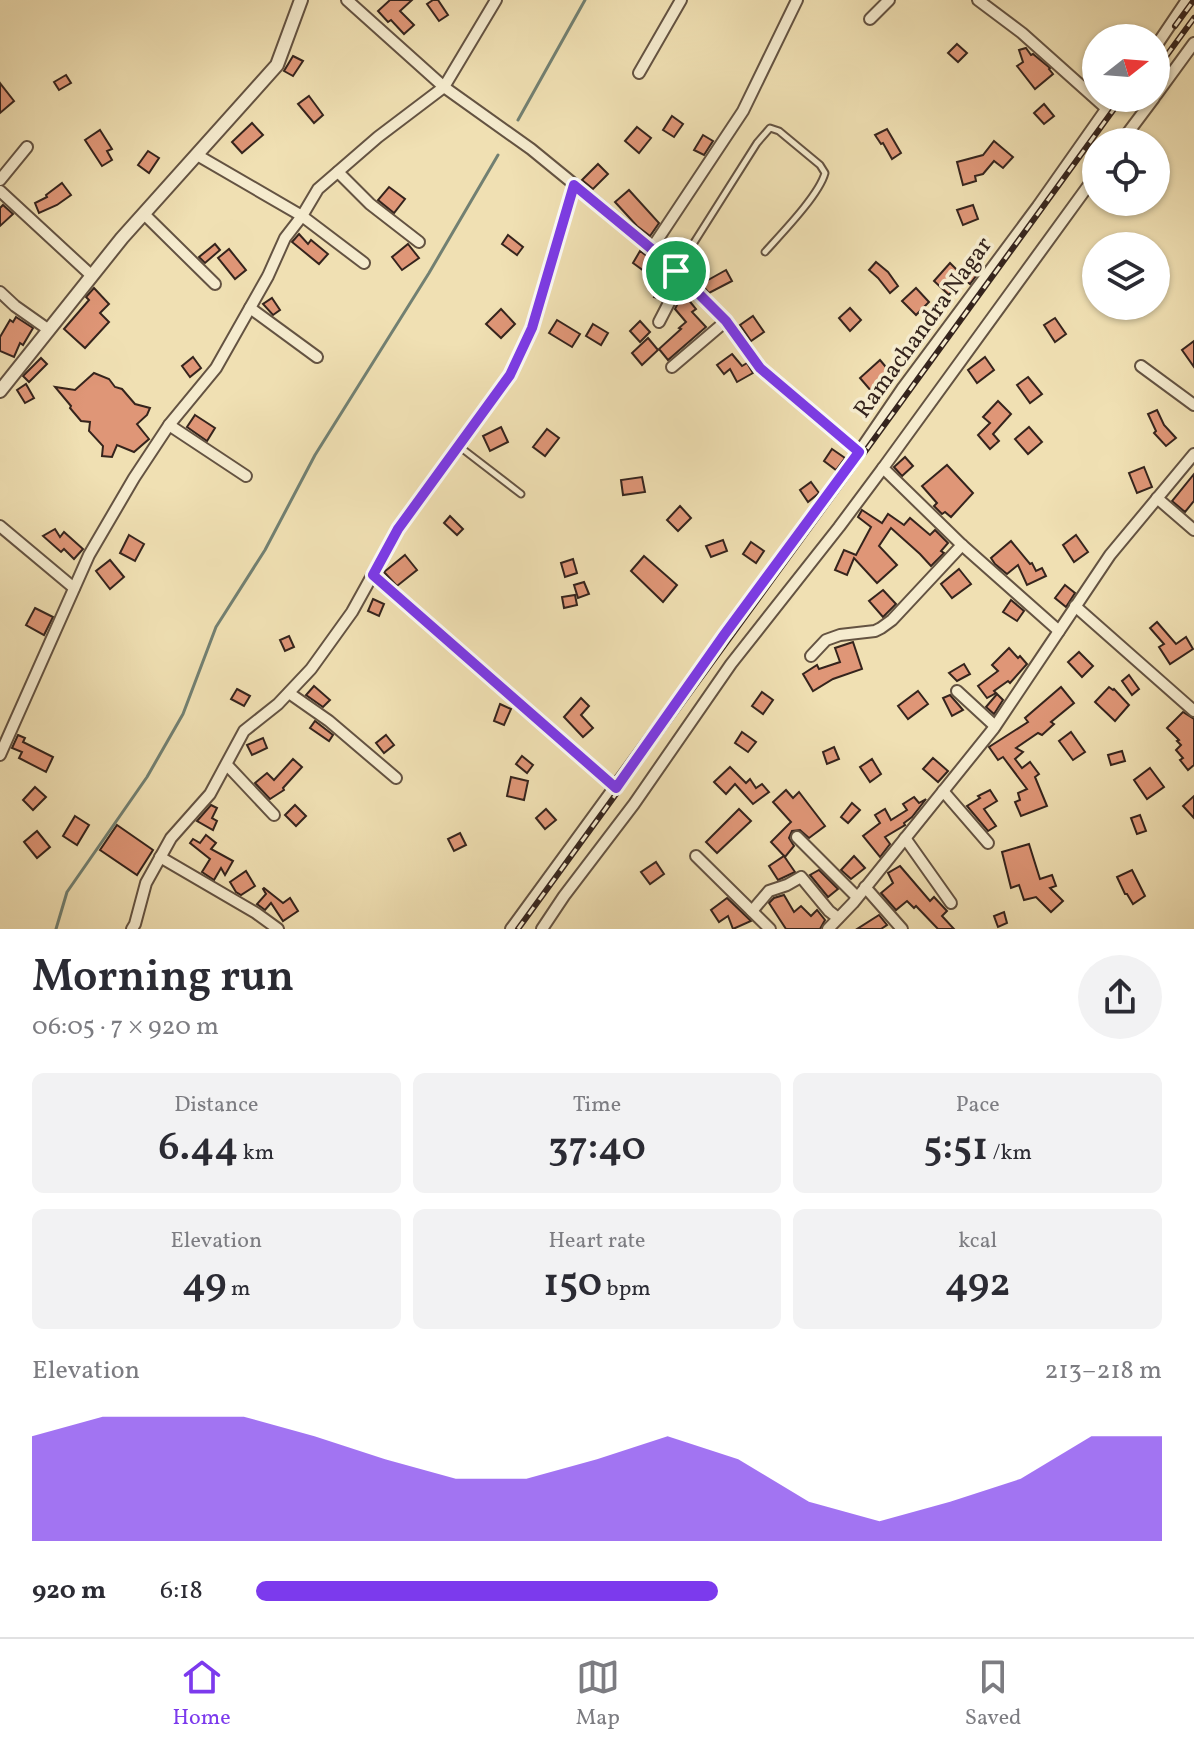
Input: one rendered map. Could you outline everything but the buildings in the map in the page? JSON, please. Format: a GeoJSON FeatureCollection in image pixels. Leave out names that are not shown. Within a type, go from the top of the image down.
{"type":"FeatureCollection","features":[{"type":"Feature","properties":{"kind":"street"},"geometry":{"type":"LineString","coordinates":[[347,0],[444,87],[531,149],[652,248],[726,321],[760,368],[859,452]]}},
{"type":"Feature","properties":{"kind":"street"},"geometry":{"type":"LineString","coordinates":[[0,755],[89,555],[169,425],[216,368],[268,276],[285,238],[318,189],[378,137],[444,87],[496,0]]}},
{"type":"Feature","properties":{"kind":"street"},"geometry":{"type":"LineString","coordinates":[[639,73],[681,0]]}},
{"type":"Feature","properties":{"kind":"street"},"geometry":{"type":"LineString","coordinates":[[652,248],[743,111],[797,0]]}},
{"type":"Feature","properties":{"kind":"street"},"geometry":{"type":"LineString","coordinates":[[870,19],[889,0]]}},
{"type":"Feature","properties":{"kind":"street"},"geometry":{"type":"LineString","coordinates":[[978,0],[1022,33],[1082,87]]}},
{"type":"Feature","properties":{"kind":"street"},"geometry":{"type":"LineString","coordinates":[[1170,25],[1187,0]]}},
{"type":"Feature","properties":{"kind":"street"},"geometry":{"type":"LineString","coordinates":[[0,391],[91,275],[277,65],[299,1]]}},
{"type":"Feature","properties":{"kind":"street"},"geometry":{"type":"LineString","coordinates":[[1170,76],[1194,43]]}},
{"type":"Feature","properties":{"kind":"street","name":"Ramachandra Nagar"},"geometry":{"type":"LineString","coordinates":[[511,929],[1103,112]]}},
{"type":"Feature","properties":{"kind":"street"},"geometry":{"type":"LineString","coordinates":[[0,180],[27,147]]}},
{"type":"Feature","properties":{"kind":"street"},"geometry":{"type":"LineString","coordinates":[[197,155],[302,216],[364,263]]}},
{"type":"Feature","properties":{"kind":"street"},"geometry":{"type":"LineString","coordinates":[[338,172],[370,204],[419,242]]}},
{"type":"Feature","properties":{"kind":"street"},"geometry":{"type":"LineString","coordinates":[[132,929],[146,883],[160,857],[171,838],[210,794],[244,731],[278,704],[320,658],[352,612],[398,529],[510,375],[532,328],[574,185]]}},
{"type":"Feature","properties":{"kind":"street"},"geometry":{"type":"LineString","coordinates":[[0,191],[91,275]]}},
{"type":"Feature","properties":{"kind":"street"},"geometry":{"type":"LineString","coordinates":[[542,929],[731,664],[839,527],[1082,194]]}},
{"type":"Feature","properties":{"kind":"street"},"geometry":{"type":"LineString","coordinates":[[144,214],[215,284]]}},
{"type":"Feature","properties":{"kind":"street"},"geometry":{"type":"LineString","coordinates":[[659,322],[674,293],[689,283]]}},
{"type":"Feature","properties":{"kind":"street"},"geometry":{"type":"LineString","coordinates":[[0,292],[49,330]]}},
{"type":"Feature","properties":{"kind":"street"},"geometry":{"type":"LineString","coordinates":[[250,308],[317,357]]}},
{"type":"Feature","properties":{"kind":"street"},"geometry":{"type":"LineString","coordinates":[[672,367],[726,321]]}},
{"type":"Feature","properties":{"kind":"street"},"geometry":{"type":"LineString","coordinates":[[1141,366],[1194,405]]}},
{"type":"Feature","properties":{"kind":"street"},"geometry":{"type":"LineString","coordinates":[[169,425],[246,476]]}},
{"type":"Feature","properties":{"kind":"street"},"geometry":{"type":"LineString","coordinates":[[828,929],[995,726],[1110,555],[1194,454]]}},
{"type":"Feature","properties":{"kind":"street"},"geometry":{"type":"LineString","coordinates":[[883,468],[962,545],[1059,631]]}},
{"type":"Feature","properties":{"kind":"street"},"geometry":{"type":"LineString","coordinates":[[1157,498],[1194,530]]}},
{"type":"Feature","properties":{"kind":"street"},"geometry":{"type":"LineString","coordinates":[[0,526],[74,588]]}},
{"type":"Feature","properties":{"kind":"street"},"geometry":{"type":"LineString","coordinates":[[811,656],[826,640],[875,631],[892,620],[962,545]]}},
{"type":"Feature","properties":{"kind":"street"},"geometry":{"type":"LineString","coordinates":[[373,575],[616,788]]}},
{"type":"Feature","properties":{"kind":"street"},"geometry":{"type":"LineString","coordinates":[[1075,606],[1194,711]]}},
{"type":"Feature","properties":{"kind":"street"},"geometry":{"type":"LineString","coordinates":[[957,691],[995,726]]}},
{"type":"Feature","properties":{"kind":"street"},"geometry":{"type":"LineString","coordinates":[[289,693],[338,728],[396,778]]}},
{"type":"Feature","properties":{"kind":"street"},"geometry":{"type":"LineString","coordinates":[[227,765],[274,815]]}},
{"type":"Feature","properties":{"kind":"street"},"geometry":{"type":"LineString","coordinates":[[943,791],[988,843]]}},
{"type":"Feature","properties":{"kind":"street"},"geometry":{"type":"LineString","coordinates":[[797,837],[857,897]]}},
{"type":"Feature","properties":{"kind":"street"},"geometry":{"type":"LineString","coordinates":[[905,838],[951,903]]}},
{"type":"Feature","properties":{"kind":"street"},"geometry":{"type":"LineString","coordinates":[[696,856],[770,929]]}},
{"type":"Feature","properties":{"kind":"street"},"geometry":{"type":"LineString","coordinates":[[160,857],[278,929]]}},
{"type":"Feature","properties":{"kind":"street"},"geometry":{"type":"LineString","coordinates":[[752,911],[769,891],[801,877],[838,918]]}},
{"type":"Feature","properties":{"kind":"street"},"geometry":{"type":"LineString","coordinates":[[865,887],[902,929]]}},
{"type":"Feature","properties":{"kind":"lane"},"geometry":{"type":"LineString","coordinates":[[676,271],[757,143],[770,128],[779,131],[820,165],[825,173],[810,198],[765,252]]}},
{"type":"Feature","properties":{"kind":"lane"},"geometry":{"type":"LineString","coordinates":[[459,446],[521,494]]}},
{"type":"Feature","properties":{"kind":"waterway"},"geometry":{"type":"LineString","coordinates":[[518,120],[585,0]]}},
{"type":"Feature","properties":{"kind":"waterway"},"geometry":{"type":"LineString","coordinates":[[56,929],[67,892],[147,777],[183,714],[216,627],[265,550],[315,455],[429,273],[498,155]]}},
{"type":"Feature","properties":{"kind":"railway"},"geometry":{"type":"LineString","coordinates":[[1175,26],[1194,0]]}},
{"type":"Feature","properties":{"kind":"railway"},"geometry":{"type":"LineString","coordinates":[[1170,51],[1194,18]]}},
{"type":"Feature","properties":{"kind":"railway"},"geometry":{"type":"LineString","coordinates":[[518,929],[1112,112]]}},
{"type":"Feature","properties":{"kind":"route"},"geometry":{"type":"LineString","coordinates":[[574,185],[676,271],[726,321],[760,368],[859,452],[616,788],[373,575],[398,529],[510,375],[532,328],[574,185]]}}]}
